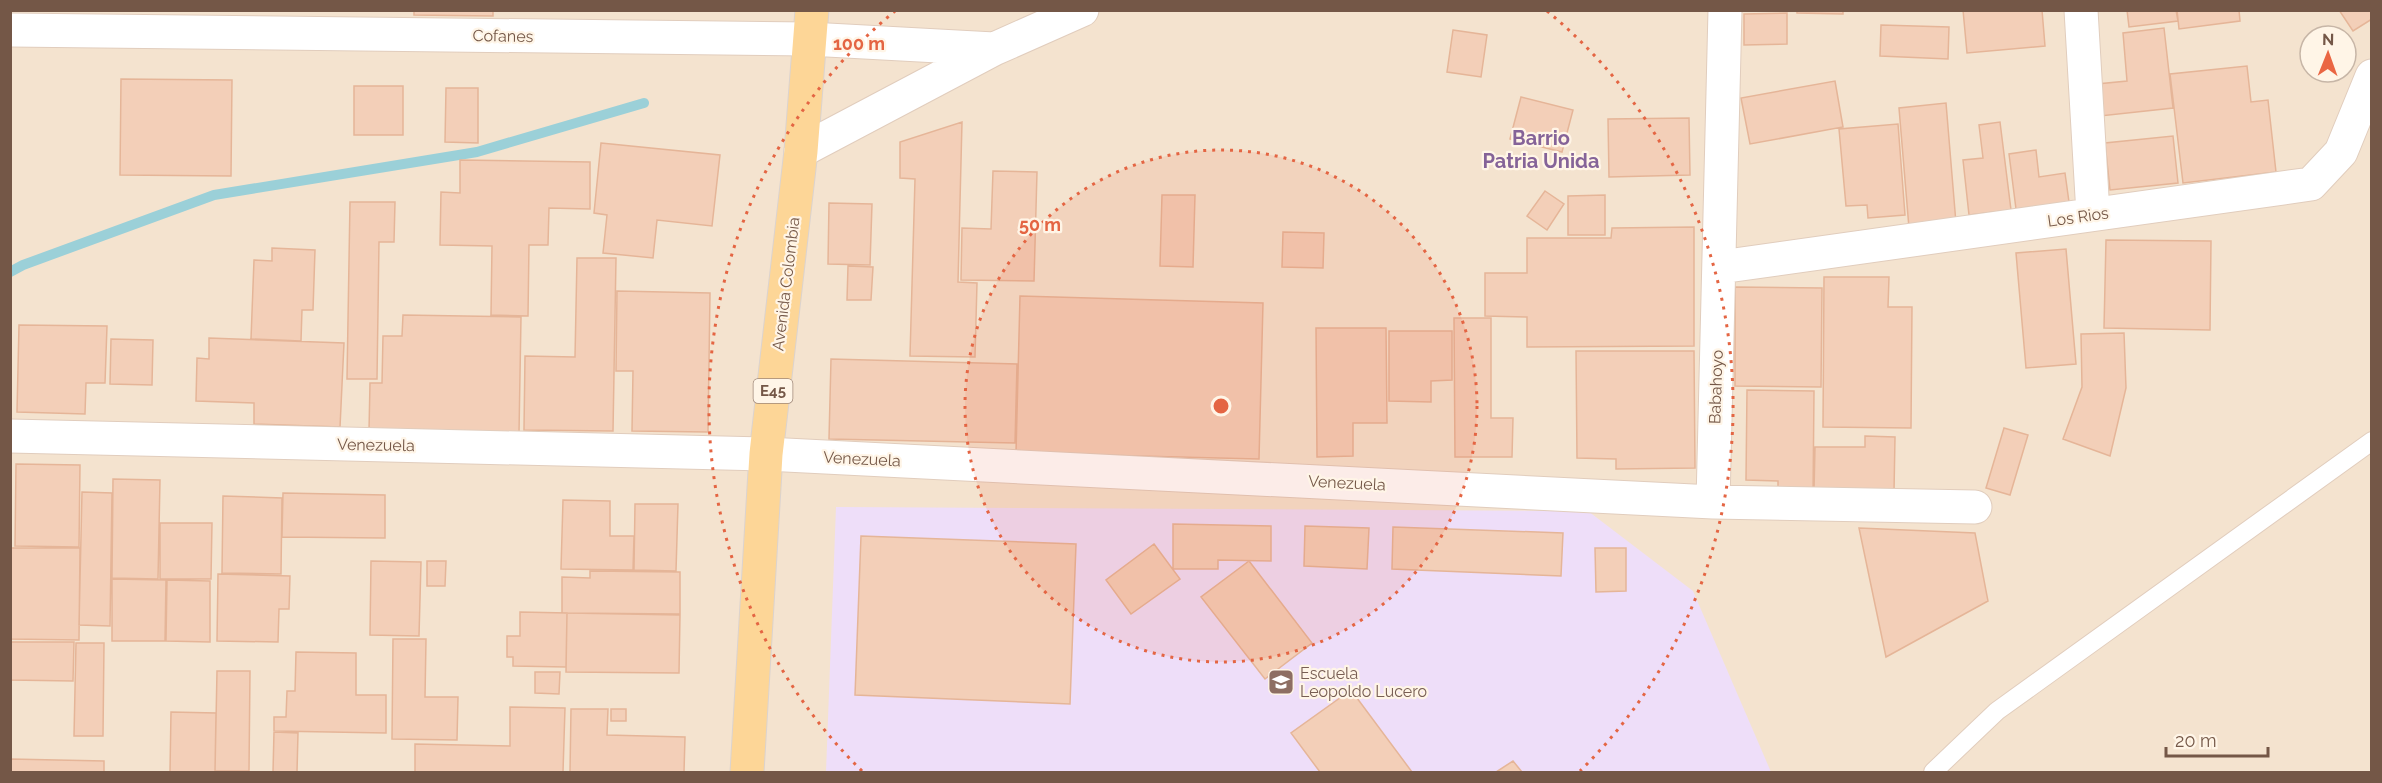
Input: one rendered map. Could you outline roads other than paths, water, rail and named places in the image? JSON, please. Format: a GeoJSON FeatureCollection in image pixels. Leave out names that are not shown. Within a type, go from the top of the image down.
{"type":"FeatureCollection","features":[{"type":"Feature","properties":{"kind":"main road","name":"Avenida Colombia"},"geometry":{"type":"LineString","coordinates":[[747,772],[766,454],[801,151],[811,25]]}},
{"type":"Feature","properties":{"kind":"street","name":"Cofanes"},"geometry":{"type":"LineString","coordinates":[[801,151],[994,49],[1082,10]]}},
{"type":"Feature","properties":{"kind":"street","name":"Babahoyo"},"geometry":{"type":"LineString","coordinates":[[1713,502],[1725,10]]}},
{"type":"Feature","properties":{"kind":"street"},"geometry":{"type":"LineString","coordinates":[[2081,10],[2093,214]]}},
{"type":"Feature","properties":{"kind":"street","name":"Cofanes"},"geometry":{"type":"LineString","coordinates":[[10,30],[811,25],[994,49]]}},
{"type":"Feature","properties":{"kind":"street","name":"Los Rios"},"geometry":{"type":"LineString","coordinates":[[1720,267],[2311,184],[2341,152],[2372,76]]}},
{"type":"Feature","properties":{"kind":"street","name":"Venezuela"},"geometry":{"type":"LineString","coordinates":[[10,436],[766,454],[1713,502]]}},
{"type":"Feature","properties":{"kind":"street"},"geometry":{"type":"LineString","coordinates":[[1713,502],[1975,507]]}},
{"type":"Feature","properties":{"kind":"lane"},"geometry":{"type":"LineString","coordinates":[[1933,772],[1997,711],[2372,441]]}},
{"type":"Feature","properties":{"kind":"waterway"},"geometry":{"type":"LineString","coordinates":[[10,272],[23,265],[214,195],[477,152],[644,103]]}},
{"type":"Feature","properties":{"kind":"place","name":"Escuela Leopoldo Lucero"},"geometry":{"type":"Point","coordinates":[1281,682]}},
{"type":"Feature","properties":{"kind":"district","name":"Barrio Patria Unida"},"geometry":{"type":"Point","coordinates":[1541,150]}}]}
